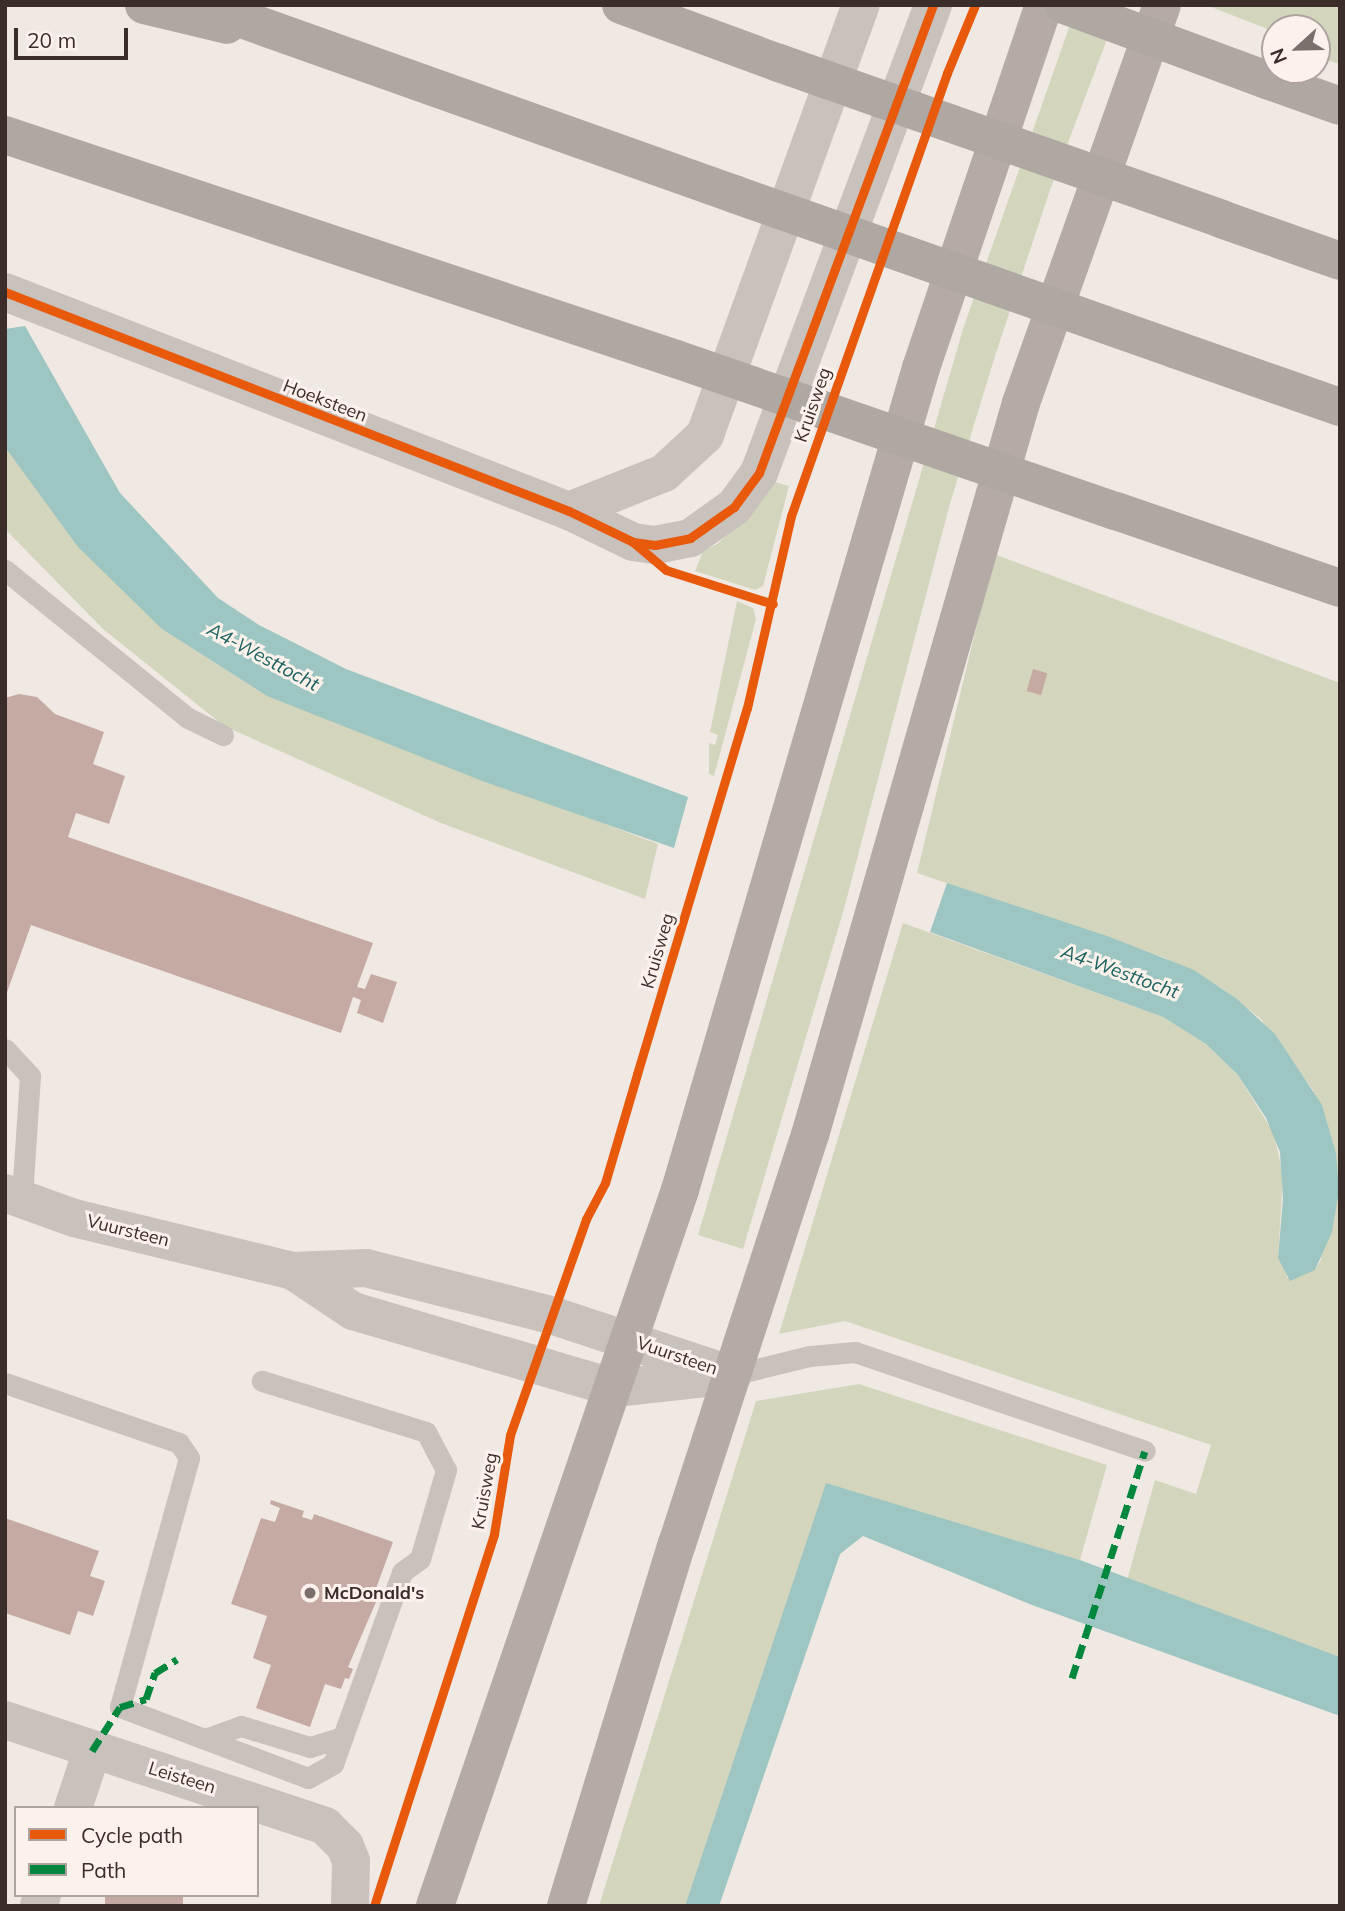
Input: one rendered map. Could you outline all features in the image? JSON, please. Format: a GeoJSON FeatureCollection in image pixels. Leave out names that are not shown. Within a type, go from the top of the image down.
{"type":"FeatureCollection","features":[{"type":"Feature","properties":{"kind":"highway"},"geometry":{"type":"LineString","coordinates":[[144,5],[324,49]]}},
{"type":"Feature","properties":{"kind":"highway"},"geometry":{"type":"LineString","coordinates":[[202,5],[1340,407]]}},
{"type":"Feature","properties":{"kind":"highway"},"geometry":{"type":"LineString","coordinates":[[621,5],[779,64],[1340,261]]}},
{"type":"Feature","properties":{"kind":"highway"},"geometry":{"type":"LineString","coordinates":[[435,1906],[631,1339],[793,812],[921,368],[1044,5]]}},
{"type":"Feature","properties":{"kind":"highway"},"geometry":{"type":"LineString","coordinates":[[1064,5],[1340,106]]}},
{"type":"Feature","properties":{"kind":"highway"},"geometry":{"type":"LineString","coordinates":[[566,1906],[810,1135],[1021,402],[1162,5]]}},
{"type":"Feature","properties":{"kind":"highway"},"geometry":{"type":"LineString","coordinates":[[5,135],[676,359],[1340,588]]}},
{"type":"Feature","properties":{"kind":"street"},"geometry":{"type":"LineString","coordinates":[[569,511],[664,473],[678,463],[705,435],[718,410],[861,5]]}},
{"type":"Feature","properties":{"kind":"street","name":"Kruisweg"},"geometry":{"type":"LineString","coordinates":[[747,491],[759,473],[933,5]]}},
{"type":"Feature","properties":{"kind":"street","name":"Hoeksteen"},"geometry":{"type":"LineString","coordinates":[[5,292],[569,511],[633,542],[655,545],[690,538],[717,521],[747,491]]}},
{"type":"Feature","properties":{"kind":"street","name":"Vuursteen"},"geometry":{"type":"LineString","coordinates":[[14,1196],[74,1218],[293,1271],[366,1268],[631,1339],[732,1375]]}},
{"type":"Feature","properties":{"kind":"street","name":"Vuursteen"},"geometry":{"type":"LineString","coordinates":[[293,1271],[353,1311],[615,1388],[732,1375]]}},
{"type":"Feature","properties":{"kind":"street","name":"Leisteen"},"geometry":{"type":"LineString","coordinates":[[5,1720],[92,1751],[303,1815],[337,1834],[351,1861],[350,1906]]}},
{"type":"Feature","properties":{"kind":"street"},"geometry":{"type":"LineString","coordinates":[[74,1806],[92,1751]]}},
{"type":"Feature","properties":{"kind":"lane"},"geometry":{"type":"LineString","coordinates":[[5,570],[188,718],[223,735]]}},
{"type":"Feature","properties":{"kind":"lane"},"geometry":{"type":"LineString","coordinates":[[5,1049],[30,1076],[14,1196]]}},
{"type":"Feature","properties":{"kind":"lane"},"geometry":{"type":"LineString","coordinates":[[732,1375],[810,1356],[855,1352],[1144,1451]]}},
{"type":"Feature","properties":{"kind":"lane"},"geometry":{"type":"LineString","coordinates":[[5,1384],[178,1443],[189,1458],[120,1707],[307,1778],[333,1764],[402,1572],[420,1559],[446,1470],[426,1432],[262,1381]]}},
{"type":"Feature","properties":{"kind":"lane"},"geometry":{"type":"LineString","coordinates":[[205,1739],[241,1726],[310,1747],[342,1737]]}},
{"type":"Feature","properties":{"kind":"green space"},"geometry":{"type":"Polygon","coordinates":[[[1077,5],[1120,5],[1049,193],[949,507],[844,909],[743,1249],[698,1235],[964,326],[1077,5]]]}},
{"type":"Feature","properties":{"kind":"green space"},"geometry":{"type":"Polygon","coordinates":[[[1206,5],[1340,5],[1340,64],[1331,61],[1331,14],[1261,14],[1261,27],[1206,5]]]}},
{"type":"Feature","properties":{"kind":"green space"},"geometry":{"type":"Polygon","coordinates":[[[5,447],[162,629],[267,696],[658,844],[645,899],[441,823],[224,726],[103,629],[5,529],[5,447]]]}},
{"type":"Feature","properties":{"kind":"green space"},"geometry":{"type":"Polygon","coordinates":[[[768,480],[789,486],[763,586],[755,590],[695,571],[703,551],[717,544],[740,523],[768,480]]]}},
{"type":"Feature","properties":{"kind":"green space"},"geometry":{"type":"Polygon","coordinates":[[[994,554],[1340,683],[1340,1657],[1127,1580],[1155,1480],[1196,1494],[1211,1445],[845,1321],[779,1334],[903,923],[1163,1017],[1206,1044],[1238,1075],[1274,1134],[1283,1175],[1278,1258],[1286,1266],[1287,1278],[1315,1270],[1321,1260],[1313,1090],[1261,1019],[1220,987],[1165,958],[917,873],[994,554]]]}},
{"type":"Feature","properties":{"kind":"green space"},"geometry":{"type":"Polygon","coordinates":[[[737,601],[753,608],[756,619],[714,776],[709,774],[709,743],[715,745],[718,735],[710,732],[737,601]]]}},
{"type":"Feature","properties":{"kind":"green space"},"geometry":{"type":"Polygon","coordinates":[[[859,1384],[1107,1465],[1080,1560],[826,1484],[685,1906],[599,1906],[756,1401],[859,1384]]]}},
{"type":"Feature","properties":{"kind":"water","name":"A4-Westtocht"},"geometry":{"type":"Polygon","coordinates":[[[25,326],[120,493],[218,598],[259,625],[346,669],[688,797],[674,848],[485,782],[267,696],[162,629],[78,547],[5,447],[5,329],[25,326]]]}},
{"type":"Feature","properties":{"kind":"water","name":"A4-Westtocht"},"geometry":{"type":"Polygon","coordinates":[[[947,883],[1110,937],[1194,970],[1237,999],[1275,1034],[1322,1105],[1336,1153],[1339,1190],[1332,1232],[1315,1270],[1290,1281],[1278,1258],[1283,1199],[1280,1152],[1266,1118],[1238,1075],[1206,1044],[1163,1017],[930,932],[947,883]]]}},
{"type":"Feature","properties":{"kind":"water"},"geometry":{"type":"Polygon","coordinates":[[[826,1483],[1080,1560],[1340,1657],[1340,1716],[1032,1605],[863,1536],[840,1554],[719,1906],[685,1906],[826,1483]]]}},
{"type":"Feature","properties":{"kind":"building"},"geometry":{"type":"Polygon","coordinates":[[[1033,669],[1047,673],[1041,695],[1027,691],[1033,669]]]}},
{"type":"Feature","properties":{"kind":"building"},"geometry":{"type":"Polygon","coordinates":[[[19,694],[37,697],[55,714],[104,732],[93,764],[125,776],[109,824],[76,813],[68,837],[373,943],[357,987],[365,989],[371,974],[397,982],[383,1023],[357,1013],[361,1000],[353,997],[341,1033],[31,925],[5,998],[5,698],[19,694]]]}},
{"type":"Feature","properties":{"kind":"building"},"geometry":{"type":"Polygon","coordinates":[[[271,1500],[304,1511],[302,1517],[312,1520],[314,1514],[393,1542],[374,1594],[379,1595],[348,1667],[353,1669],[349,1679],[345,1678],[341,1689],[325,1684],[310,1727],[256,1708],[271,1665],[253,1658],[267,1616],[231,1604],[261,1518],[275,1522],[280,1508],[270,1504],[271,1500]]]}},
{"type":"Feature","properties":{"kind":"building"},"geometry":{"type":"Polygon","coordinates":[[[5,1518],[99,1551],[90,1576],[105,1581],[93,1616],[78,1611],[70,1635],[5,1613],[5,1518]]]}},
{"type":"Feature","properties":{"kind":"building"},"geometry":{"type":"Polygon","coordinates":[[[105,1897],[183,1897],[183,1906],[105,1906],[105,1897]]]}},
{"type":"Feature","properties":{"kind":"marked path"},"geometry":{"type":"LineString","coordinates":[[1072,1678],[1145,1451]]}},
{"type":"Feature","properties":{"kind":"marked path"},"geometry":{"type":"LineString","coordinates":[[92,1751],[120,1707],[146,1699],[155,1673],[177,1659]]}},
{"type":"Feature","properties":{"kind":"cycle path"},"geometry":{"type":"LineString","coordinates":[[633,542],[655,545],[690,538],[734,507],[759,473],[933,5]]}},
{"type":"Feature","properties":{"kind":"cycle path"},"geometry":{"type":"LineString","coordinates":[[374,1906],[494,1534],[510,1435],[586,1219],[605,1183],[747,708],[791,516],[947,73],[975,5]]}},
{"type":"Feature","properties":{"kind":"cycle path"},"geometry":{"type":"LineString","coordinates":[[5,292],[569,511],[633,542],[666,570],[773,604]]}},
{"type":"Feature","properties":{"kind":"place","name":"McDonald's"},"geometry":{"type":"Point","coordinates":[310,1593]}}]}
